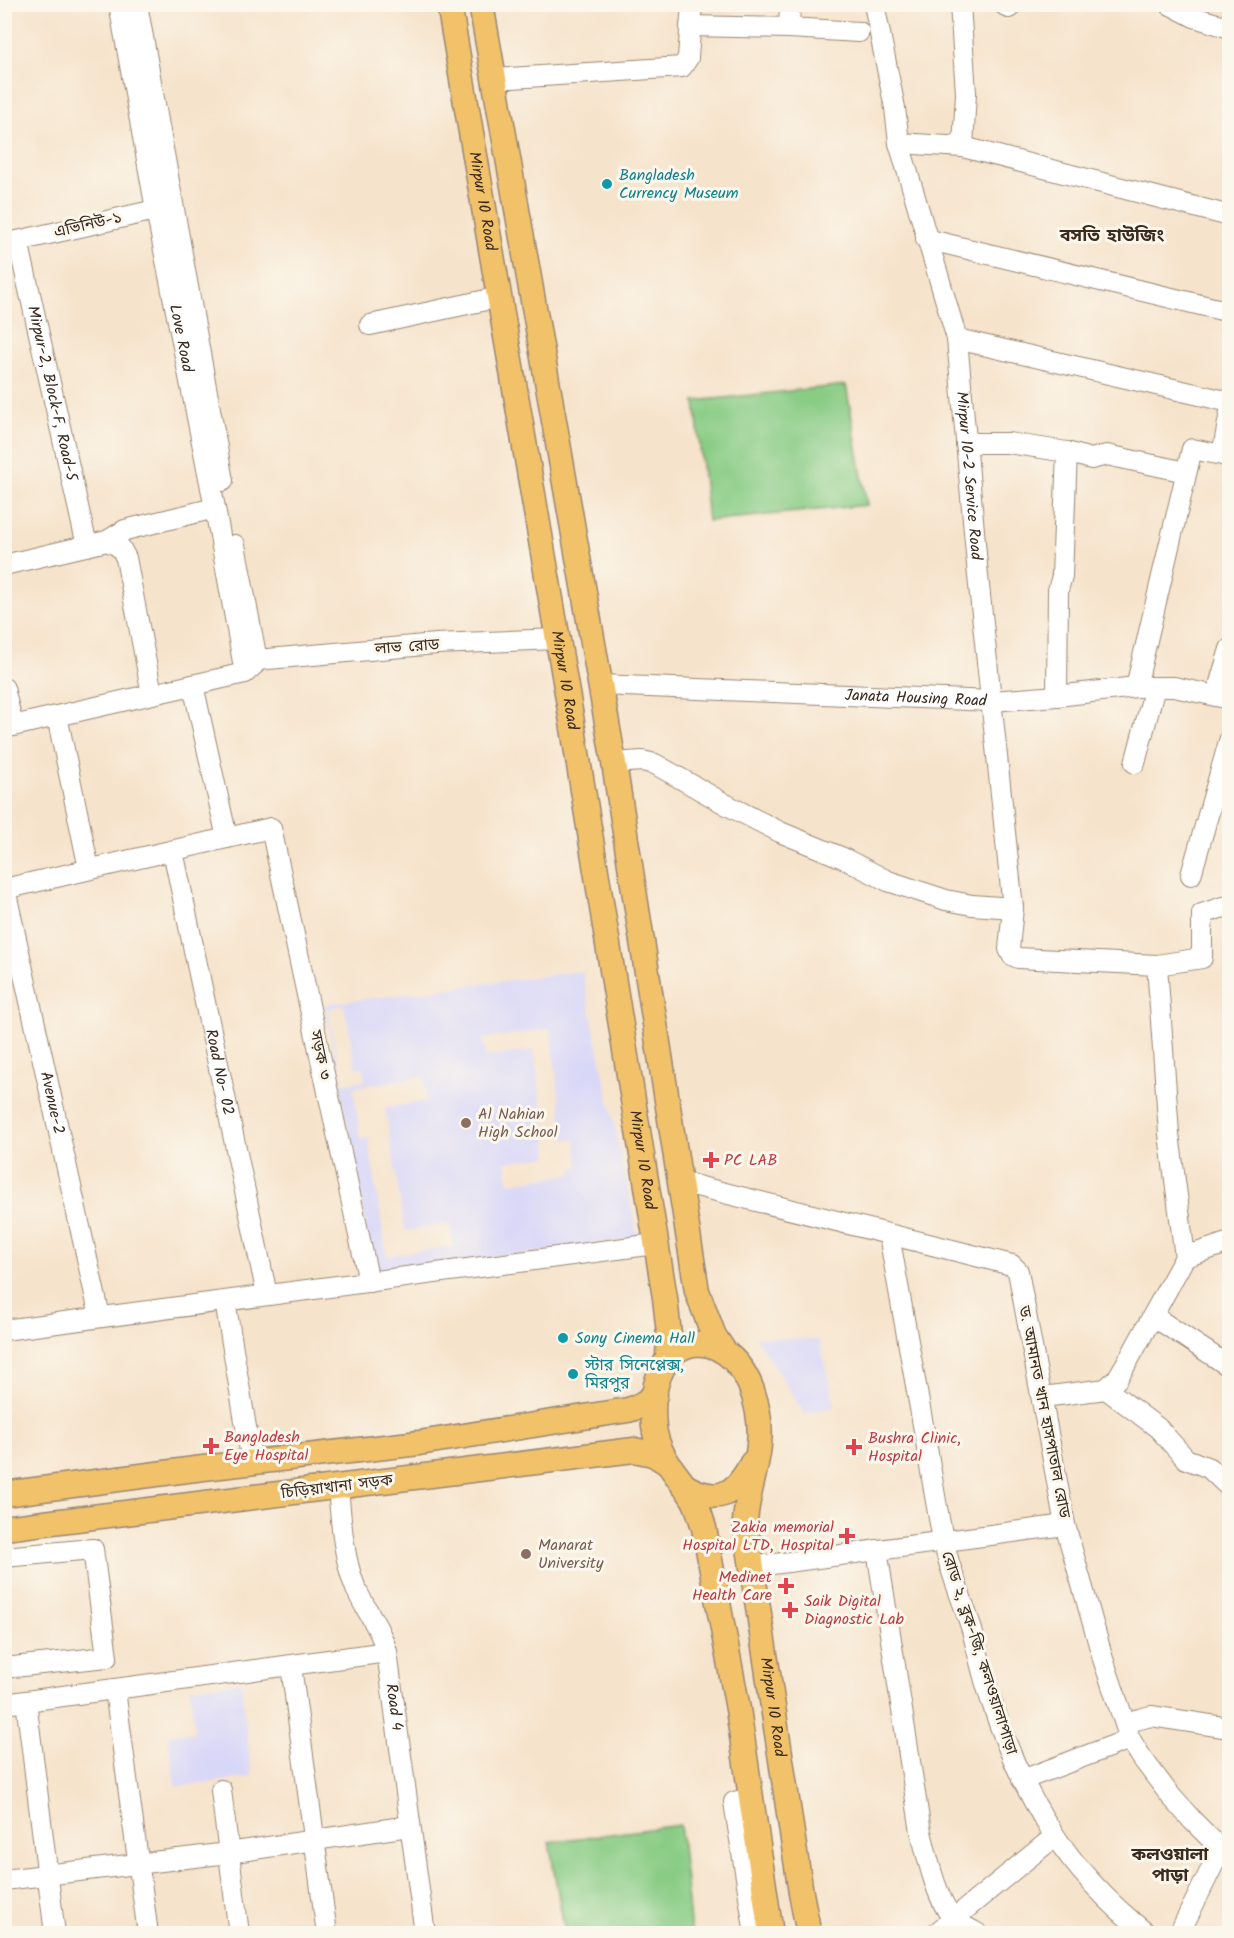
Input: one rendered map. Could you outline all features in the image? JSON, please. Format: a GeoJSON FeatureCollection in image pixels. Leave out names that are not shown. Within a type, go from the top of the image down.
{"type":"FeatureCollection","features":[{"type":"Feature","properties":{"kind":"main road","name":"Mirpur 10 Road"},"geometry":{"type":"LineString","coordinates":[[449,4],[558,639],[656,1244],[667,1317],[668,1357]]}},
{"type":"Feature","properties":{"kind":"main road","name":"Mirpur 10 Road"},"geometry":{"type":"LineString","coordinates":[[481,4],[614,763],[697,1291],[714,1336],[724,1351]]}},
{"type":"Feature","properties":{"kind":"main road"},"geometry":{"type":"LineString","coordinates":[[507,339],[538,334]]}},
{"type":"Feature","properties":{"kind":"main road"},"geometry":{"type":"LineString","coordinates":[[688,1492],[707,1495],[727,1494],[737,1487],[746,1474],[760,1444],[758,1413],[744,1375],[724,1351],[709,1344],[682,1347],[668,1357],[655,1395],[654,1428],[667,1463],[699,1512],[706,1539],[738,1709],[771,1934]]}},
{"type":"Feature","properties":{"kind":"main road","name":"চিড়িয়াখানা সড়ক"},"geometry":{"type":"LineString","coordinates":[[4,1494],[419,1443],[628,1410],[638,1407],[655,1395]]}},
{"type":"Feature","properties":{"kind":"main road","name":"Mirpur 10 Road"},"geometry":{"type":"LineString","coordinates":[[760,1444],[745,1521],[809,1934]]}},
{"type":"Feature","properties":{"kind":"main road","name":"চিড়িয়াখানা সড়ক"},"geometry":{"type":"LineString","coordinates":[[4,1528],[634,1450],[653,1454],[667,1463]]}},
{"type":"Feature","properties":{"kind":"street","name":"Love Road"},"geometry":{"type":"LineString","coordinates":[[120,4],[164,208],[247,661]]}},
{"type":"Feature","properties":{"kind":"street","name":"Love Road"},"geometry":{"type":"LineString","coordinates":[[137,4],[164,208],[215,508],[247,661]]}},
{"type":"Feature","properties":{"kind":"street"},"geometry":{"type":"LineString","coordinates":[[495,79],[682,67],[688,58],[692,4]]}},
{"type":"Feature","properties":{"kind":"street"},"geometry":{"type":"LineString","coordinates":[[789,28],[790,4]]}},
{"type":"Feature","properties":{"kind":"street","name":"Mirpur 10-2 Service Road"},"geometry":{"type":"LineString","coordinates":[[874,4],[895,108],[899,143],[957,339],[978,576],[1013,908],[1010,949],[1012,955],[1018,958],[1157,965]]}},
{"type":"Feature","properties":{"kind":"street"},"geometry":{"type":"LineString","coordinates":[[960,4],[966,93],[963,147]]}},
{"type":"Feature","properties":{"kind":"street"},"geometry":{"type":"LineString","coordinates":[[1169,4],[1194,17],[1230,28]]}},
{"type":"Feature","properties":{"kind":"street"},"geometry":{"type":"LineString","coordinates":[[690,26],[859,32]]}},
{"type":"Feature","properties":{"kind":"street"},"geometry":{"type":"LineString","coordinates":[[899,143],[963,147],[1230,216]]}},
{"type":"Feature","properties":{"kind":"street","name":"এভিনিউ-১"},"geometry":{"type":"LineString","coordinates":[[11,242],[164,208]]}},
{"type":"Feature","properties":{"kind":"street"},"geometry":{"type":"LineString","coordinates":[[926,239],[1230,312]]}},
{"type":"Feature","properties":{"kind":"street","name":"Mirpur-2, Block-F, Road-5"},"geometry":{"type":"LineString","coordinates":[[11,242],[87,546]]}},
{"type":"Feature","properties":{"kind":"street"},"geometry":{"type":"LineString","coordinates":[[370,325],[500,297]]}},
{"type":"Feature","properties":{"kind":"street"},"geometry":{"type":"LineString","coordinates":[[957,339],[1230,402]]}},
{"type":"Feature","properties":{"kind":"street"},"geometry":{"type":"LineString","coordinates":[[1135,763],[1145,687],[1192,449],[1222,455],[1230,412]]}},
{"type":"Feature","properties":{"kind":"street"},"geometry":{"type":"LineString","coordinates":[[966,443],[1008,442],[1067,452],[1091,459],[1107,455],[1186,472]]}},
{"type":"Feature","properties":{"kind":"street"},"geometry":{"type":"LineString","coordinates":[[1057,696],[1058,590],[1062,576],[1067,452]]}},
{"type":"Feature","properties":{"kind":"street"},"geometry":{"type":"LineString","coordinates":[[4,565],[107,541],[125,530],[215,508]]}},
{"type":"Feature","properties":{"kind":"street"},"geometry":{"type":"LineString","coordinates":[[107,541],[120,547],[126,558],[152,694]]}},
{"type":"Feature","properties":{"kind":"street","name":"লাভ রোড"},"geometry":{"type":"LineString","coordinates":[[9,727],[193,685],[247,661],[436,644],[558,639]]}},
{"type":"Feature","properties":{"kind":"street"},"geometry":{"type":"LineString","coordinates":[[1223,697],[1230,649]]}},
{"type":"Feature","properties":{"kind":"street"},"geometry":{"type":"LineString","coordinates":[[5,889],[227,838],[193,685]]}},
{"type":"Feature","properties":{"kind":"street","name":"Janata Housing Road"},"geometry":{"type":"LineString","coordinates":[[600,686],[992,701],[1145,687],[1173,687],[1223,697]]}},
{"type":"Feature","properties":{"kind":"street"},"geometry":{"type":"LineString","coordinates":[[4,688],[9,727]]}},
{"type":"Feature","properties":{"kind":"street"},"geometry":{"type":"LineString","coordinates":[[57,716],[89,870]]}},
{"type":"Feature","properties":{"kind":"street"},"geometry":{"type":"LineString","coordinates":[[1191,875],[1230,738]]}},
{"type":"Feature","properties":{"kind":"street"},"geometry":{"type":"LineString","coordinates":[[614,763],[642,761],[656,764],[727,805],[780,832],[843,858],[888,881],[946,900],[972,905],[1013,908]]}},
{"type":"Feature","properties":{"kind":"street","name":"সড়ক ৩"},"geometry":{"type":"LineString","coordinates":[[227,838],[271,828],[369,1282]]}},
{"type":"Feature","properties":{"kind":"street","name":"Road No- 02"},"geometry":{"type":"LineString","coordinates":[[173,851],[267,1295]]}},
{"type":"Feature","properties":{"kind":"street","name":"Avenue-2"},"geometry":{"type":"LineString","coordinates":[[5,889],[100,1317]]}},
{"type":"Feature","properties":{"kind":"street"},"geometry":{"type":"LineString","coordinates":[[1042,1397],[1106,1389],[1117,1379],[1185,1257],[1169,1134],[1157,965],[1202,958],[1202,914],[1223,907],[1230,908]]}},
{"type":"Feature","properties":{"kind":"street","name":"ড. আমানত খান হাসপাতাল রোড"},"geometry":{"type":"LineString","coordinates":[[681,1182],[1012,1265],[1018,1271],[1065,1525],[1102,1659],[1127,1731],[1142,1758],[1169,1794],[1225,1852]]}},
{"type":"Feature","properties":{"kind":"street","name":"রোড ২, ব্লক-জি, কলওয়ালাপাড়া"},"geometry":{"type":"LineString","coordinates":[[889,1235],[943,1541],[990,1698],[1004,1736],[1022,1780],[1054,1837],[1093,1884],[1127,1918],[1147,1934]]}},
{"type":"Feature","properties":{"kind":"street"},"geometry":{"type":"LineString","coordinates":[[1185,1257],[1230,1242]]}},
{"type":"Feature","properties":{"kind":"street"},"geometry":{"type":"LineString","coordinates":[[4,1330],[656,1244]]}},
{"type":"Feature","properties":{"kind":"street"},"geometry":{"type":"LineString","coordinates":[[225,1301],[252,1463]]}},
{"type":"Feature","properties":{"kind":"street"},"geometry":{"type":"LineString","coordinates":[[1153,1316],[1230,1368]]}},
{"type":"Feature","properties":{"kind":"street"},"geometry":{"type":"LineString","coordinates":[[1106,1389],[1158,1428],[1186,1459],[1209,1468],[1230,1488]]}},
{"type":"Feature","properties":{"kind":"street","name":"Road 4"},"geometry":{"type":"LineString","coordinates":[[338,1487],[350,1573],[379,1629],[387,1652],[425,1934]]}},
{"type":"Feature","properties":{"kind":"street"},"geometry":{"type":"LineString","coordinates":[[751,1567],[1065,1525]]}},
{"type":"Feature","properties":{"kind":"street"},"geometry":{"type":"LineString","coordinates":[[4,1557],[93,1549],[107,1657],[4,1668]]}},
{"type":"Feature","properties":{"kind":"street"},"geometry":{"type":"LineString","coordinates":[[876,1550],[921,1832],[929,1864],[941,1897],[954,1918],[978,1934]]}},
{"type":"Feature","properties":{"kind":"street"},"geometry":{"type":"LineString","coordinates":[[4,1704],[387,1652]]}},
{"type":"Feature","properties":{"kind":"street"},"geometry":{"type":"LineString","coordinates":[[291,1666],[327,1934]]}},
{"type":"Feature","properties":{"kind":"street"},"geometry":{"type":"LineString","coordinates":[[115,1690],[148,1934]]}},
{"type":"Feature","properties":{"kind":"street"},"geometry":{"type":"LineString","coordinates":[[26,1701],[56,1934]]}},
{"type":"Feature","properties":{"kind":"street"},"geometry":{"type":"LineString","coordinates":[[1022,1780],[1127,1731],[1152,1716],[1230,1728]]}},
{"type":"Feature","properties":{"kind":"street"},"geometry":{"type":"LineString","coordinates":[[221,1790],[240,1934]]}},
{"type":"Feature","properties":{"kind":"street"},"geometry":{"type":"LineString","coordinates":[[751,1798],[734,1802],[755,1934]]}},
{"type":"Feature","properties":{"kind":"street"},"geometry":{"type":"LineString","coordinates":[[4,1880],[228,1853],[409,1826]]}},
{"type":"Feature","properties":{"kind":"street"},"geometry":{"type":"LineString","coordinates":[[935,1934],[1054,1837]]}},
{"type":"Feature","properties":{"kind":"street"},"geometry":{"type":"LineString","coordinates":[[1179,1934],[1225,1852]]}},
{"type":"Feature","properties":{"kind":"shaded area","name":"Al Nahian High School"},"geometry":{"type":"Polygon","coordinates":[[[582,971],[638,1238],[375,1275],[325,1004],[582,971]],[[344,1005],[328,1009],[342,1084],[365,1080],[363,1067],[356,1068],[344,1005]],[[550,1029],[483,1039],[486,1057],[534,1050],[549,1156],[506,1162],[509,1183],[573,1174],[572,1168],[579,1167],[575,1139],[565,1140],[550,1029]],[[423,1076],[353,1088],[361,1139],[368,1138],[387,1256],[453,1246],[450,1224],[405,1231],[385,1108],[426,1101],[423,1076]]]}},
{"type":"Feature","properties":{"kind":"shaded area"},"geometry":{"type":"Polygon","coordinates":[[[755,1337],[819,1340],[835,1406],[805,1414],[755,1337]]]}},
{"type":"Feature","properties":{"kind":"shaded area"},"geometry":{"type":"Polygon","coordinates":[[[241,1682],[252,1777],[175,1787],[168,1735],[195,1732],[190,1688],[241,1682]]]}},
{"type":"Feature","properties":{"kind":"green space"},"geometry":{"type":"Polygon","coordinates":[[[846,385],[867,505],[708,521],[695,401],[846,385]]]}},
{"type":"Feature","properties":{"kind":"green space"},"geometry":{"type":"Polygon","coordinates":[[[680,1825],[691,1933],[565,1933],[549,1842],[680,1825]]]}},
{"type":"Feature","properties":{"kind":"place","name":"Bangladesh Currency Museum"},"geometry":{"type":"Point","coordinates":[607,184]}},
{"type":"Feature","properties":{"kind":"place","name":"Al Nahian High School"},"geometry":{"type":"Point","coordinates":[466,1123]}},
{"type":"Feature","properties":{"kind":"place","name":"PC LAB"},"geometry":{"type":"Point","coordinates":[711,1160]}},
{"type":"Feature","properties":{"kind":"place","name":"Sony Cinema Hall"},"geometry":{"type":"Point","coordinates":[563,1338]}},
{"type":"Feature","properties":{"kind":"place","name":"স্টার সিনেপ্লেক্স, মিরপুর"},"geometry":{"type":"Point","coordinates":[573,1374]}},
{"type":"Feature","properties":{"kind":"place","name":"Bangladesh Eye Hospital"},"geometry":{"type":"Point","coordinates":[211,1446]}},
{"type":"Feature","properties":{"kind":"place","name":"Bushra Clinic, Hospital"},"geometry":{"type":"Point","coordinates":[854,1447]}},
{"type":"Feature","properties":{"kind":"place","name":"Zakia memorial Hospital LTD, Hospital"},"geometry":{"type":"Point","coordinates":[847,1536]}},
{"type":"Feature","properties":{"kind":"place","name":"Manarat University"},"geometry":{"type":"Point","coordinates":[526,1554]}},
{"type":"Feature","properties":{"kind":"place","name":"Medinet Health Care"},"geometry":{"type":"Point","coordinates":[786,1586]}},
{"type":"Feature","properties":{"kind":"place","name":"Saik Digital Diagnostic Lab"},"geometry":{"type":"Point","coordinates":[790,1610]}},
{"type":"Feature","properties":{"kind":"district","name":"বসতি হাউজিং"},"geometry":{"type":"Point","coordinates":[1112,236]}},
{"type":"Feature","properties":{"kind":"district","name":"কলওয়ালা পাড়া"},"geometry":{"type":"Point","coordinates":[1170,1865]}}]}
